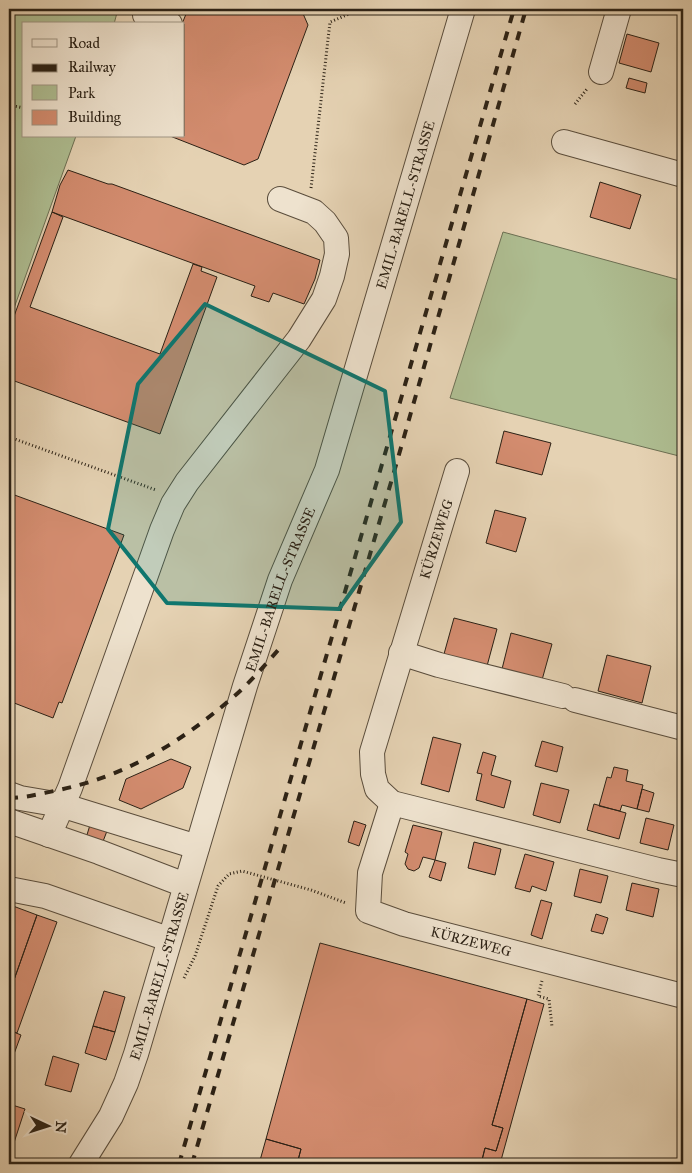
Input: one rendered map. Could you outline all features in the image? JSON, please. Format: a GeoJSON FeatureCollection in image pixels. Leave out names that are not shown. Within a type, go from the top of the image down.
{"type":"FeatureCollection","features":[{"type":"Feature","properties":{"kind":"street"},"geometry":{"type":"LineString","coordinates":[[147,9],[145,15],[164,22]]}},
{"type":"Feature","properties":{"kind":"street"},"geometry":{"type":"LineString","coordinates":[[175,22],[180,9]]}},
{"type":"Feature","properties":{"kind":"street","name":"EMIL-BARELL-STRASSE"},"geometry":{"type":"LineString","coordinates":[[82,1164],[111,1116],[126,1084],[245,686],[280,580],[327,470],[463,9]]}},
{"type":"Feature","properties":{"kind":"street"},"geometry":{"type":"LineString","coordinates":[[601,72],[619,9]]}},
{"type":"Feature","properties":{"kind":"street"},"geometry":{"type":"LineString","coordinates":[[564,142],[683,174]]}},
{"type":"Feature","properties":{"kind":"street"},"geometry":{"type":"LineString","coordinates":[[49,835],[70,788],[162,530],[177,498],[187,482],[299,339],[324,299],[337,254],[336,238],[326,222],[314,212],[280,199]]}},
{"type":"Feature","properties":{"kind":"street","name":"KÜRZEWEG"},"geometry":{"type":"LineString","coordinates":[[392,803],[377,789],[373,774],[372,752],[457,472]]}},
{"type":"Feature","properties":{"kind":"street"},"geometry":{"type":"LineString","coordinates":[[401,653],[439,665],[683,728]]}},
{"type":"Feature","properties":{"kind":"street"},"geometry":{"type":"LineString","coordinates":[[9,794],[20,798],[61,805],[197,847]]}},
{"type":"Feature","properties":{"kind":"street"},"geometry":{"type":"LineString","coordinates":[[368,911],[370,873],[392,803],[683,875]]}},
{"type":"Feature","properties":{"kind":"street"},"geometry":{"type":"LineString","coordinates":[[9,821],[99,852],[185,885]]}},
{"type":"Feature","properties":{"kind":"street"},"geometry":{"type":"LineString","coordinates":[[9,889],[45,896],[168,939]]}},
{"type":"Feature","properties":{"kind":"street","name":"KÜRZEWEG"},"geometry":{"type":"LineString","coordinates":[[368,911],[404,924],[683,996]]}},
{"type":"Feature","properties":{"kind":"path"},"geometry":{"type":"LineString","coordinates":[[304,208],[310,191],[330,22],[361,9]]}},
{"type":"Feature","properties":{"kind":"path"},"geometry":{"type":"LineString","coordinates":[[666,9],[683,14]]}},
{"type":"Feature","properties":{"kind":"path"},"geometry":{"type":"LineString","coordinates":[[9,105],[22,108]]}},
{"type":"Feature","properties":{"kind":"path"},"geometry":{"type":"LineString","coordinates":[[9,437],[177,498]]}},
{"type":"Feature","properties":{"kind":"path"},"geometry":{"type":"LineString","coordinates":[[157,978],[184,978],[196,956],[218,886],[229,874],[242,871],[311,890],[368,911]]}},
{"type":"Feature","properties":{"kind":"path"},"geometry":{"type":"LineString","coordinates":[[547,961],[538,996],[549,999],[552,1026]]}},
{"type":"Feature","properties":{"kind":"highlighted area"},"geometry":{"type":"Polygon","coordinates":[[[205,304],[385,391],[401,522],[339,609],[167,603],[108,529],[138,384],[205,304]]]}},
{"type":"Feature","properties":{"kind":"green space"},"geometry":{"type":"Polygon","coordinates":[[[9,9],[118,9],[115,22],[22,22],[22,138],[75,138],[9,322],[9,9]]]}},
{"type":"Feature","properties":{"kind":"green space"},"geometry":{"type":"Polygon","coordinates":[[[503,232],[683,281],[683,457],[450,398],[503,232]]]}},
{"type":"Feature","properties":{"kind":"building"},"geometry":{"type":"Polygon","coordinates":[[[188,9],[301,9],[308,25],[258,159],[244,165],[175,138],[185,138],[185,22],[183,22],[188,9]]]}},
{"type":"Feature","properties":{"kind":"building"},"geometry":{"type":"Polygon","coordinates":[[[627,34],[659,43],[651,72],[619,63],[627,34]]]}},
{"type":"Feature","properties":{"kind":"building"},"geometry":{"type":"Polygon","coordinates":[[[629,78],[647,83],[645,93],[626,88],[629,78]]]}},
{"type":"Feature","properties":{"kind":"building"},"geometry":{"type":"Polygon","coordinates":[[[68,170],[112,184],[320,260],[315,279],[304,304],[273,293],[269,302],[251,296],[255,286],[52,212],[60,185],[68,170]]]}},
{"type":"Feature","properties":{"kind":"building"},"geometry":{"type":"Polygon","coordinates":[[[600,182],[641,195],[630,229],[590,217],[600,182]]]}},
{"type":"Feature","properties":{"kind":"building"},"geometry":{"type":"Polygon","coordinates":[[[52,212],[63,217],[30,307],[160,354],[193,264],[202,267],[201,271],[217,277],[160,434],[9,379],[9,330],[52,212]]]}},
{"type":"Feature","properties":{"kind":"building"},"geometry":{"type":"Polygon","coordinates":[[[504,431],[551,443],[542,475],[496,463],[504,431]]]}},
{"type":"Feature","properties":{"kind":"building"},"geometry":{"type":"Polygon","coordinates":[[[9,493],[124,535],[62,703],[59,702],[53,718],[9,701],[9,493]]]}},
{"type":"Feature","properties":{"kind":"building"},"geometry":{"type":"Polygon","coordinates":[[[495,510],[526,518],[516,552],[486,543],[495,510]]]}},
{"type":"Feature","properties":{"kind":"building"},"geometry":{"type":"Polygon","coordinates":[[[454,618],[497,629],[487,666],[444,654],[454,618]]]}},
{"type":"Feature","properties":{"kind":"building"},"geometry":{"type":"Polygon","coordinates":[[[511,633],[552,644],[542,680],[502,669],[511,633]]]}},
{"type":"Feature","properties":{"kind":"building"},"geometry":{"type":"Polygon","coordinates":[[[607,655],[651,666],[642,703],[598,691],[607,655]]]}},
{"type":"Feature","properties":{"kind":"building"},"geometry":{"type":"Polygon","coordinates":[[[433,737],[461,744],[449,792],[421,784],[433,737]]]}},
{"type":"Feature","properties":{"kind":"building"},"geometry":{"type":"Polygon","coordinates":[[[542,741],[563,747],[557,772],[535,766],[542,741]]]}},
{"type":"Feature","properties":{"kind":"building"},"geometry":{"type":"Polygon","coordinates":[[[483,752],[496,756],[491,775],[511,781],[504,808],[476,800],[482,774],[477,773],[483,752]]]}},
{"type":"Feature","properties":{"kind":"building"},"geometry":{"type":"Polygon","coordinates":[[[171,759],[191,767],[183,788],[141,809],[119,800],[126,779],[171,759]]]}},
{"type":"Feature","properties":{"kind":"building"},"geometry":{"type":"Polygon","coordinates":[[[614,767],[628,770],[626,781],[643,785],[637,809],[622,805],[620,811],[599,806],[607,777],[611,778],[614,767]]]}},
{"type":"Feature","properties":{"kind":"building"},"geometry":{"type":"Polygon","coordinates":[[[541,783],[569,790],[560,823],[533,815],[541,783]]]}},
{"type":"Feature","properties":{"kind":"building"},"geometry":{"type":"Polygon","coordinates":[[[642,789],[654,793],[649,812],[637,809],[642,789]]]}},
{"type":"Feature","properties":{"kind":"building"},"geometry":{"type":"Polygon","coordinates":[[[594,804],[626,813],[619,839],[587,830],[594,804]]]}},
{"type":"Feature","properties":{"kind":"building"},"geometry":{"type":"Polygon","coordinates":[[[646,818],[674,825],[668,850],[640,843],[646,818]]]}},
{"type":"Feature","properties":{"kind":"building"},"geometry":{"type":"Polygon","coordinates":[[[354,821],[366,825],[359,846],[348,842],[354,821]]]}},
{"type":"Feature","properties":{"kind":"building"},"geometry":{"type":"Polygon","coordinates":[[[90,825],[107,831],[102,844],[86,838],[90,825]]]}},
{"type":"Feature","properties":{"kind":"building"},"geometry":{"type":"Polygon","coordinates":[[[413,825],[442,832],[435,860],[423,857],[419,868],[414,871],[408,869],[405,864],[408,854],[405,852],[413,825]]]}},
{"type":"Feature","properties":{"kind":"building"},"geometry":{"type":"Polygon","coordinates":[[[474,842],[501,849],[495,875],[468,868],[474,842]]]}},
{"type":"Feature","properties":{"kind":"building"},"geometry":{"type":"Polygon","coordinates":[[[525,854],[554,862],[546,891],[532,886],[530,892],[515,888],[525,854]]]}},
{"type":"Feature","properties":{"kind":"building"},"geometry":{"type":"Polygon","coordinates":[[[435,860],[446,863],[441,881],[429,877],[435,860]]]}},
{"type":"Feature","properties":{"kind":"building"},"geometry":{"type":"Polygon","coordinates":[[[580,869],[608,876],[601,903],[574,896],[580,869]]]}},
{"type":"Feature","properties":{"kind":"building"},"geometry":{"type":"Polygon","coordinates":[[[632,883],[659,889],[653,917],[626,910],[632,883]]]}},
{"type":"Feature","properties":{"kind":"building"},"geometry":{"type":"Polygon","coordinates":[[[541,900],[552,903],[542,939],[531,935],[541,900]]]}},
{"type":"Feature","properties":{"kind":"building"},"geometry":{"type":"Polygon","coordinates":[[[13,906],[37,915],[9,994],[9,918],[13,906]]]}},
{"type":"Feature","properties":{"kind":"building"},"geometry":{"type":"Polygon","coordinates":[[[596,914],[608,918],[603,934],[591,931],[596,914]]]}},
{"type":"Feature","properties":{"kind":"building"},"geometry":{"type":"Polygon","coordinates":[[[37,915],[57,922],[17,1033],[9,1030],[9,994],[37,915]]]}},
{"type":"Feature","properties":{"kind":"building"},"geometry":{"type":"Polygon","coordinates":[[[320,943],[527,999],[492,1125],[503,1128],[496,1151],[485,1148],[481,1164],[297,1164],[301,1149],[266,1139],[320,943]]]}},
{"type":"Feature","properties":{"kind":"building"},"geometry":{"type":"Polygon","coordinates":[[[104,991],[125,997],[115,1032],[93,1026],[104,991]]]}},
{"type":"Feature","properties":{"kind":"building"},"geometry":{"type":"Polygon","coordinates":[[[527,999],[544,1004],[500,1164],[481,1164],[485,1148],[496,1151],[503,1128],[492,1125],[527,999]]]}},
{"type":"Feature","properties":{"kind":"building"},"geometry":{"type":"Polygon","coordinates":[[[93,1026],[115,1032],[106,1060],[85,1053],[93,1026]]]}},
{"type":"Feature","properties":{"kind":"building"},"geometry":{"type":"Polygon","coordinates":[[[9,1030],[21,1035],[14,1054],[9,1052],[9,1030]]]}},
{"type":"Feature","properties":{"kind":"building"},"geometry":{"type":"Polygon","coordinates":[[[53,1056],[79,1064],[71,1092],[45,1085],[53,1056]]]}},
{"type":"Feature","properties":{"kind":"building"},"geometry":{"type":"Polygon","coordinates":[[[9,1104],[25,1109],[9,1158],[9,1104]]]}},
{"type":"Feature","properties":{"kind":"building"},"geometry":{"type":"Polygon","coordinates":[[[266,1139],[301,1149],[297,1164],[259,1164],[266,1139]]]}},
{"type":"Feature","properties":{"kind":"railway"},"geometry":{"type":"LineString","coordinates":[[179,1164],[514,9]]}},
{"type":"Feature","properties":{"kind":"railway"},"geometry":{"type":"LineString","coordinates":[[192,1164],[394,472],[526,9]]}},
{"type":"Feature","properties":{"kind":"railway"},"geometry":{"type":"LineString","coordinates":[[9,798],[54,791],[104,777],[127,768],[170,745],[211,716],[231,699],[279,649]]}},
{"type":"Feature","properties":{"kind":"railway"},"geometry":{"type":"LineString","coordinates":[[9,836],[13,837]]}}]}
